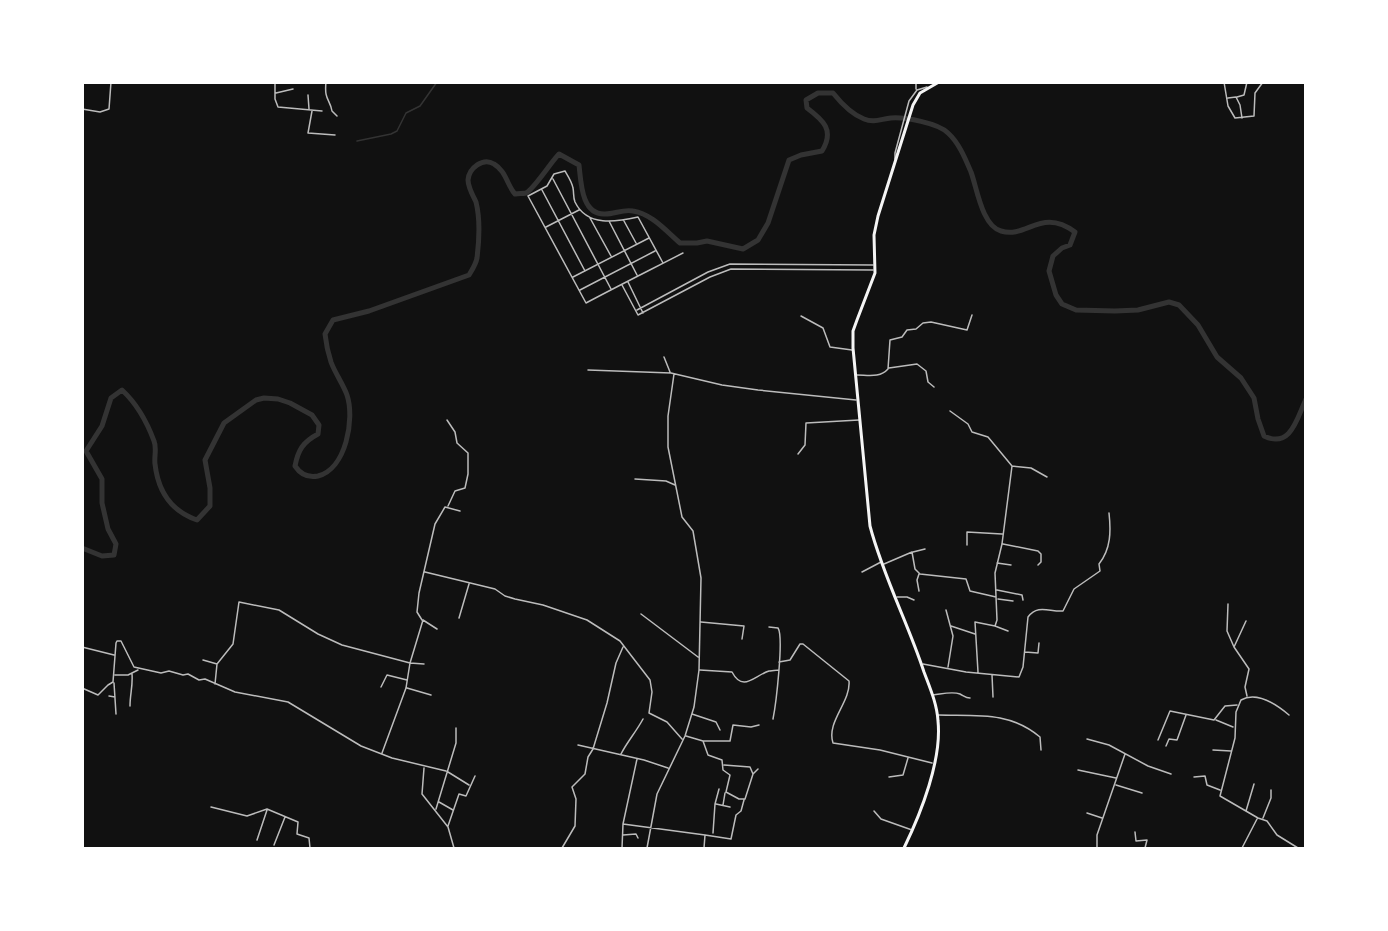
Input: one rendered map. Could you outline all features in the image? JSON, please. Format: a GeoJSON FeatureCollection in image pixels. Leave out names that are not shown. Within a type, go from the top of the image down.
{"type":"FeatureCollection","features":[{"type":"Feature","properties":{"kind":"main road"},"geometry":{"type":"LineString","coordinates":[[904,849],[922,810],[939,734],[938,715],[922,664],[870,525],[857,400],[853,331],[875,270],[875,229],[906,121],[918,95],[939,82]]}},
{"type":"Feature","properties":{"kind":"street"},"geometry":{"type":"LineString","coordinates":[[82,109],[108,111],[111,104],[111,82]]}},
{"type":"Feature","properties":{"kind":"street"},"geometry":{"type":"LineString","coordinates":[[275,82],[276,103],[279,108],[322,111]]}},
{"type":"Feature","properties":{"kind":"street"},"geometry":{"type":"LineString","coordinates":[[326,82],[326,97],[332,111],[337,116]]}},
{"type":"Feature","properties":{"kind":"street"},"geometry":{"type":"LineString","coordinates":[[906,121],[909,101],[916,90],[916,82]]}},
{"type":"Feature","properties":{"kind":"street"},"geometry":{"type":"LineString","coordinates":[[1224,82],[1233,117],[1242,118],[1254,116],[1256,93],[1263,82]]}},
{"type":"Feature","properties":{"kind":"street"},"geometry":{"type":"LineString","coordinates":[[1227,99],[1244,94],[1247,82]]}},
{"type":"Feature","properties":{"kind":"street"},"geometry":{"type":"LineString","coordinates":[[916,90],[928,87]]}},
{"type":"Feature","properties":{"kind":"street"},"geometry":{"type":"LineString","coordinates":[[275,93],[293,89]]}},
{"type":"Feature","properties":{"kind":"street"},"geometry":{"type":"LineString","coordinates":[[308,95],[310,110],[308,133],[335,135]]}},
{"type":"Feature","properties":{"kind":"street"},"geometry":{"type":"LineString","coordinates":[[1236,97],[1242,118]]}},
{"type":"Feature","properties":{"kind":"street"},"geometry":{"type":"LineString","coordinates":[[611,257],[590,218],[580,210],[565,171],[554,174],[547,186],[528,196],[586,303],[683,253]]}},
{"type":"Feature","properties":{"kind":"street"},"geometry":{"type":"LineString","coordinates":[[552,178],[612,289]]}},
{"type":"Feature","properties":{"kind":"street"},"geometry":{"type":"LineString","coordinates":[[542,189],[585,270]]}},
{"type":"Feature","properties":{"kind":"street"},"geometry":{"type":"LineString","coordinates":[[545,227],[580,210]]}},
{"type":"Feature","properties":{"kind":"street"},"geometry":{"type":"LineString","coordinates":[[590,218],[608,221],[638,217],[663,263]]}},
{"type":"Feature","properties":{"kind":"street"},"geometry":{"type":"LineString","coordinates":[[624,220],[637,244]]}},
{"type":"Feature","properties":{"kind":"street"},"geometry":{"type":"LineString","coordinates":[[608,221],[638,276]]}},
{"type":"Feature","properties":{"kind":"street"},"geometry":{"type":"LineString","coordinates":[[572,277],[650,238]]}},
{"type":"Feature","properties":{"kind":"street"},"geometry":{"type":"LineString","coordinates":[[579,290],[656,250]]}},
{"type":"Feature","properties":{"kind":"street"},"geometry":{"type":"LineString","coordinates":[[636,311],[708,272],[730,264],[876,265]]}},
{"type":"Feature","properties":{"kind":"street"},"geometry":{"type":"LineString","coordinates":[[622,284],[638,315],[710,277],[731,270],[875,270]]}},
{"type":"Feature","properties":{"kind":"street"},"geometry":{"type":"LineString","coordinates":[[627,281],[644,313]]}},
{"type":"Feature","properties":{"kind":"street"},"geometry":{"type":"LineString","coordinates":[[888,369],[890,339],[902,337],[907,330],[916,329],[926,322],[943,323],[967,330],[972,315]]}},
{"type":"Feature","properties":{"kind":"street"},"geometry":{"type":"LineString","coordinates":[[801,316],[826,331],[830,346],[853,350]]}},
{"type":"Feature","properties":{"kind":"street"},"geometry":{"type":"LineString","coordinates":[[664,357],[669,364],[670,373]]}},
{"type":"Feature","properties":{"kind":"street"},"geometry":{"type":"LineString","coordinates":[[856,375],[879,375],[888,369],[917,364],[926,371],[928,382],[934,387]]}},
{"type":"Feature","properties":{"kind":"street"},"geometry":{"type":"LineString","coordinates":[[588,370],[670,373],[758,390],[857,400]]}},
{"type":"Feature","properties":{"kind":"street"},"geometry":{"type":"LineString","coordinates":[[646,849],[657,794],[683,741],[692,714],[699,670],[701,578],[693,531],[682,517],[668,447],[668,416],[674,374]]}},
{"type":"Feature","properties":{"kind":"street"},"geometry":{"type":"LineString","coordinates":[[950,411],[967,423],[971,432],[988,437],[1012,466],[1026,467],[1047,477]]}},
{"type":"Feature","properties":{"kind":"street"},"geometry":{"type":"LineString","coordinates":[[447,420],[455,432],[459,446],[468,453],[469,464],[465,488],[455,491],[447,507]]}},
{"type":"Feature","properties":{"kind":"street"},"geometry":{"type":"LineString","coordinates":[[798,454],[804,445],[806,423],[860,420]]}},
{"type":"Feature","properties":{"kind":"street"},"geometry":{"type":"LineString","coordinates":[[994,626],[997,620],[997,563],[1002,544],[1012,466]]}},
{"type":"Feature","properties":{"kind":"street"},"geometry":{"type":"LineString","coordinates":[[635,480],[666,481],[676,486]]}},
{"type":"Feature","properties":{"kind":"street"},"geometry":{"type":"LineString","coordinates":[[437,629],[423,620],[417,612],[419,594],[435,524],[442,508],[447,507],[460,511]]}},
{"type":"Feature","properties":{"kind":"street"},"geometry":{"type":"LineString","coordinates":[[922,664],[1019,677],[1023,667],[1028,617],[1041,609],[1063,611],[1074,589],[1100,571],[1099,564],[1107,553],[1110,538],[1109,513]]}},
{"type":"Feature","properties":{"kind":"street"},"geometry":{"type":"LineString","coordinates":[[967,545],[967,532],[1003,534]]}},
{"type":"Feature","properties":{"kind":"street"},"geometry":{"type":"LineString","coordinates":[[1002,544],[1038,551],[1041,555],[1041,562],[1038,565]]}},
{"type":"Feature","properties":{"kind":"street"},"geometry":{"type":"LineString","coordinates":[[862,572],[925,549]]}},
{"type":"Feature","properties":{"kind":"street"},"geometry":{"type":"LineString","coordinates":[[912,552],[915,569],[920,574],[966,579],[970,591],[1013,601]]}},
{"type":"Feature","properties":{"kind":"street"},"geometry":{"type":"LineString","coordinates":[[997,563],[1011,565]]}},
{"type":"Feature","properties":{"kind":"street"},"geometry":{"type":"LineString","coordinates":[[425,572],[495,589],[505,596],[543,605],[587,620],[610,634],[624,646],[651,683],[649,713],[667,722],[683,741]]}},
{"type":"Feature","properties":{"kind":"street"},"geometry":{"type":"LineString","coordinates":[[919,591],[917,580],[920,574]]}},
{"type":"Feature","properties":{"kind":"street"},"geometry":{"type":"LineString","coordinates":[[459,618],[469,583]]}},
{"type":"Feature","properties":{"kind":"street"},"geometry":{"type":"LineString","coordinates":[[996,590],[1022,595],[1023,600]]}},
{"type":"Feature","properties":{"kind":"street"},"geometry":{"type":"LineString","coordinates":[[896,597],[902,596],[914,600]]}},
{"type":"Feature","properties":{"kind":"street"},"geometry":{"type":"LineString","coordinates":[[215,684],[217,664],[233,644],[238,602],[279,610],[318,634],[342,645],[410,663],[424,664]]}},
{"type":"Feature","properties":{"kind":"street"},"geometry":{"type":"LineString","coordinates":[[1228,604],[1227,631],[1234,647],[1249,668],[1245,687],[1247,697]]}},
{"type":"Feature","properties":{"kind":"street"},"geometry":{"type":"LineString","coordinates":[[946,610],[953,639],[948,668]]}},
{"type":"Feature","properties":{"kind":"street"},"geometry":{"type":"LineString","coordinates":[[641,614],[698,657]]}},
{"type":"Feature","properties":{"kind":"street"},"geometry":{"type":"LineString","coordinates":[[381,754],[406,688],[410,663],[423,620]]}},
{"type":"Feature","properties":{"kind":"street"},"geometry":{"type":"LineString","coordinates":[[1234,647],[1246,621]]}},
{"type":"Feature","properties":{"kind":"street"},"geometry":{"type":"LineString","coordinates":[[701,622],[744,626],[742,639]]}},
{"type":"Feature","properties":{"kind":"street"},"geometry":{"type":"LineString","coordinates":[[978,673],[975,622],[1008,631]]}},
{"type":"Feature","properties":{"kind":"street"},"geometry":{"type":"LineString","coordinates":[[950,626],[975,634]]}},
{"type":"Feature","properties":{"kind":"street"},"geometry":{"type":"LineString","coordinates":[[769,627],[780,630],[779,670],[773,719]]}},
{"type":"Feature","properties":{"kind":"street"},"geometry":{"type":"LineString","coordinates":[[116,714],[113,675],[116,641],[121,641],[130,663],[139,669],[188,674],[235,692],[295,705],[361,746],[381,754],[447,772],[470,785]]}},
{"type":"Feature","properties":{"kind":"street"},"geometry":{"type":"LineString","coordinates":[[1024,651],[1038,653],[1039,643]]}},
{"type":"Feature","properties":{"kind":"street"},"geometry":{"type":"LineString","coordinates":[[779,662],[790,660],[800,644],[803,644],[849,681],[848,692],[831,734],[832,743],[880,750],[933,764]]}},
{"type":"Feature","properties":{"kind":"street"},"geometry":{"type":"LineString","coordinates":[[562,849],[575,826],[576,801],[572,786],[584,775],[609,696],[614,669],[624,646]]}},
{"type":"Feature","properties":{"kind":"street"},"geometry":{"type":"LineString","coordinates":[[82,647],[115,655]]}},
{"type":"Feature","properties":{"kind":"street"},"geometry":{"type":"LineString","coordinates":[[203,660],[217,664]]}},
{"type":"Feature","properties":{"kind":"street"},"geometry":{"type":"LineString","coordinates":[[113,675],[132,674],[139,669]]}},
{"type":"Feature","properties":{"kind":"street"},"geometry":{"type":"LineString","coordinates":[[699,670],[732,672],[735,680],[740,682],[756,679],[767,671],[779,670]]}},
{"type":"Feature","properties":{"kind":"street"},"geometry":{"type":"LineString","coordinates":[[130,706],[130,694],[133,687],[132,674]]}},
{"type":"Feature","properties":{"kind":"street"},"geometry":{"type":"LineString","coordinates":[[992,674],[993,697]]}},
{"type":"Feature","properties":{"kind":"street"},"geometry":{"type":"LineString","coordinates":[[381,687],[387,675],[408,681]]}},
{"type":"Feature","properties":{"kind":"street"},"geometry":{"type":"LineString","coordinates":[[82,688],[98,695],[113,682]]}},
{"type":"Feature","properties":{"kind":"street"},"geometry":{"type":"LineString","coordinates":[[406,688],[431,695]]}},
{"type":"Feature","properties":{"kind":"street"},"geometry":{"type":"LineString","coordinates":[[932,695],[957,693],[970,698]]}},
{"type":"Feature","properties":{"kind":"street"},"geometry":{"type":"LineString","coordinates":[[109,696],[116,697]]}},
{"type":"Feature","properties":{"kind":"street"},"geometry":{"type":"LineString","coordinates":[[1288,715],[1268,700],[1247,697],[1242,699],[1238,705],[1234,728],[1236,735],[1221,790],[1221,799],[1263,819],[1270,824],[1277,835],[1298,849]]}},
{"type":"Feature","properties":{"kind":"street"},"geometry":{"type":"LineString","coordinates":[[1215,720],[1225,706],[1238,705]]}},
{"type":"Feature","properties":{"kind":"street"},"geometry":{"type":"LineString","coordinates":[[1158,740],[1169,711],[1215,720],[1234,728]]}},
{"type":"Feature","properties":{"kind":"street"},"geometry":{"type":"LineString","coordinates":[[692,714],[716,722],[720,730]]}},
{"type":"Feature","properties":{"kind":"street"},"geometry":{"type":"LineString","coordinates":[[1166,746],[1169,739],[1177,740],[1186,714]]}},
{"type":"Feature","properties":{"kind":"street"},"geometry":{"type":"LineString","coordinates":[[938,715],[1005,718],[1017,721],[1040,737],[1041,750]]}},
{"type":"Feature","properties":{"kind":"street"},"geometry":{"type":"LineString","coordinates":[[620,755],[643,719]]}},
{"type":"Feature","properties":{"kind":"street"},"geometry":{"type":"LineString","coordinates":[[685,736],[703,741],[730,741],[733,725],[752,727],[759,725]]}},
{"type":"Feature","properties":{"kind":"street"},"geometry":{"type":"LineString","coordinates":[[436,810],[456,742],[456,728]]}},
{"type":"Feature","properties":{"kind":"street"},"geometry":{"type":"LineString","coordinates":[[1087,739],[1109,745],[1148,766],[1170,774]]}},
{"type":"Feature","properties":{"kind":"street"},"geometry":{"type":"LineString","coordinates":[[703,741],[708,755],[720,759],[724,771],[730,775],[723,805]]}},
{"type":"Feature","properties":{"kind":"street"},"geometry":{"type":"LineString","coordinates":[[578,745],[669,768]]}},
{"type":"Feature","properties":{"kind":"street"},"geometry":{"type":"LineString","coordinates":[[1213,750],[1232,751]]}},
{"type":"Feature","properties":{"kind":"street"},"geometry":{"type":"LineString","coordinates":[[1097,849],[1097,835],[1125,754]]}},
{"type":"Feature","properties":{"kind":"street"},"geometry":{"type":"LineString","coordinates":[[889,777],[904,774],[908,757]]}},
{"type":"Feature","properties":{"kind":"street"},"geometry":{"type":"LineString","coordinates":[[622,848],[623,824],[637,759]]}},
{"type":"Feature","properties":{"kind":"street"},"geometry":{"type":"LineString","coordinates":[[723,765],[750,767],[753,774]]}},
{"type":"Feature","properties":{"kind":"street"},"geometry":{"type":"LineString","coordinates":[[424,767],[422,791],[448,827],[454,849]]}},
{"type":"Feature","properties":{"kind":"street"},"geometry":{"type":"LineString","coordinates":[[623,824],[731,839],[735,815],[741,811],[753,774],[758,769]]}},
{"type":"Feature","properties":{"kind":"street"},"geometry":{"type":"LineString","coordinates":[[1078,770],[1117,778]]}},
{"type":"Feature","properties":{"kind":"street"},"geometry":{"type":"LineString","coordinates":[[448,827],[459,794],[466,796],[475,776]]}},
{"type":"Feature","properties":{"kind":"street"},"geometry":{"type":"LineString","coordinates":[[1194,777],[1205,776],[1207,784],[1221,790]]}},
{"type":"Feature","properties":{"kind":"street"},"geometry":{"type":"LineString","coordinates":[[1246,812],[1254,784]]}},
{"type":"Feature","properties":{"kind":"street"},"geometry":{"type":"LineString","coordinates":[[1116,785],[1142,793]]}},
{"type":"Feature","properties":{"kind":"street"},"geometry":{"type":"LineString","coordinates":[[713,833],[715,804],[719,789]]}},
{"type":"Feature","properties":{"kind":"street"},"geometry":{"type":"LineString","coordinates":[[1263,819],[1271,798],[1271,790]]}},
{"type":"Feature","properties":{"kind":"street"},"geometry":{"type":"LineString","coordinates":[[726,792],[744,799]]}},
{"type":"Feature","properties":{"kind":"street"},"geometry":{"type":"LineString","coordinates":[[439,802],[453,810]]}},
{"type":"Feature","properties":{"kind":"street"},"geometry":{"type":"LineString","coordinates":[[715,804],[730,807]]}},
{"type":"Feature","properties":{"kind":"street"},"geometry":{"type":"LineString","coordinates":[[211,807],[247,816],[267,809],[297,821],[296,832],[309,838],[310,849]]}},
{"type":"Feature","properties":{"kind":"street"},"geometry":{"type":"LineString","coordinates":[[257,840],[267,809]]}},
{"type":"Feature","properties":{"kind":"street"},"geometry":{"type":"LineString","coordinates":[[874,811],[881,819],[913,830]]}},
{"type":"Feature","properties":{"kind":"street"},"geometry":{"type":"LineString","coordinates":[[1087,813],[1103,818]]}},
{"type":"Feature","properties":{"kind":"street"},"geometry":{"type":"LineString","coordinates":[[274,845],[285,816]]}},
{"type":"Feature","properties":{"kind":"street"},"geometry":{"type":"LineString","coordinates":[[1242,849],[1258,818]]}},
{"type":"Feature","properties":{"kind":"street"},"geometry":{"type":"LineString","coordinates":[[1135,832],[1136,841],[1152,840]]}},
{"type":"Feature","properties":{"kind":"street"},"geometry":{"type":"LineString","coordinates":[[622,835],[636,834],[638,838]]}},
{"type":"Feature","properties":{"kind":"street"},"geometry":{"type":"LineString","coordinates":[[704,849],[705,835]]}},
{"type":"Feature","properties":{"kind":"street"},"geometry":{"type":"LineString","coordinates":[[1145,849],[1147,840]]}},
{"type":"Feature","properties":{"kind":"waterway"},"geometry":{"type":"LineString","coordinates":[[357,141],[397,131],[406,113],[420,106],[437,82]]}},
{"type":"Feature","properties":{"kind":"waterway"},"geometry":{"type":"LineString","coordinates":[[82,548],[102,556],[114,555],[116,544],[108,529],[102,503],[102,479],[86,451],[102,426],[111,398],[122,390],[136,407],[154,441],[159,483],[167,499],[180,511],[197,520],[210,506],[210,488],[205,460],[224,423],[256,400],[278,399],[312,415],[319,425],[318,434],[302,447],[295,466],[302,474],[311,477],[328,471],[342,454],[350,417],[347,395],[331,362],[325,334],[333,320],[369,311],[469,275],[477,258],[479,230],[476,202],[468,180],[471,171],[477,165],[485,162],[494,164],[501,170],[515,194],[526,193],[559,154],[579,165],[584,196],[591,209],[597,213],[633,211],[653,219],[680,243],[707,241],[743,249],[758,240],[768,223],[789,160],[822,151],[826,144],[825,126],[807,108],[806,100],[818,93],[833,93],[851,111],[868,120],[891,118],[913,120],[943,129],[955,141],[964,156],[985,214],[995,228],[1010,232],[1053,222],[1075,232],[1070,245],[1062,248],[1053,256],[1049,271],[1056,295],[1062,304],[1076,310],[1115,311],[1138,310],[1169,302],[1179,305],[1198,325],[1217,357],[1241,378],[1254,398],[1264,436],[1273,439],[1287,435],[1292,430],[1306,399]]}}]}
